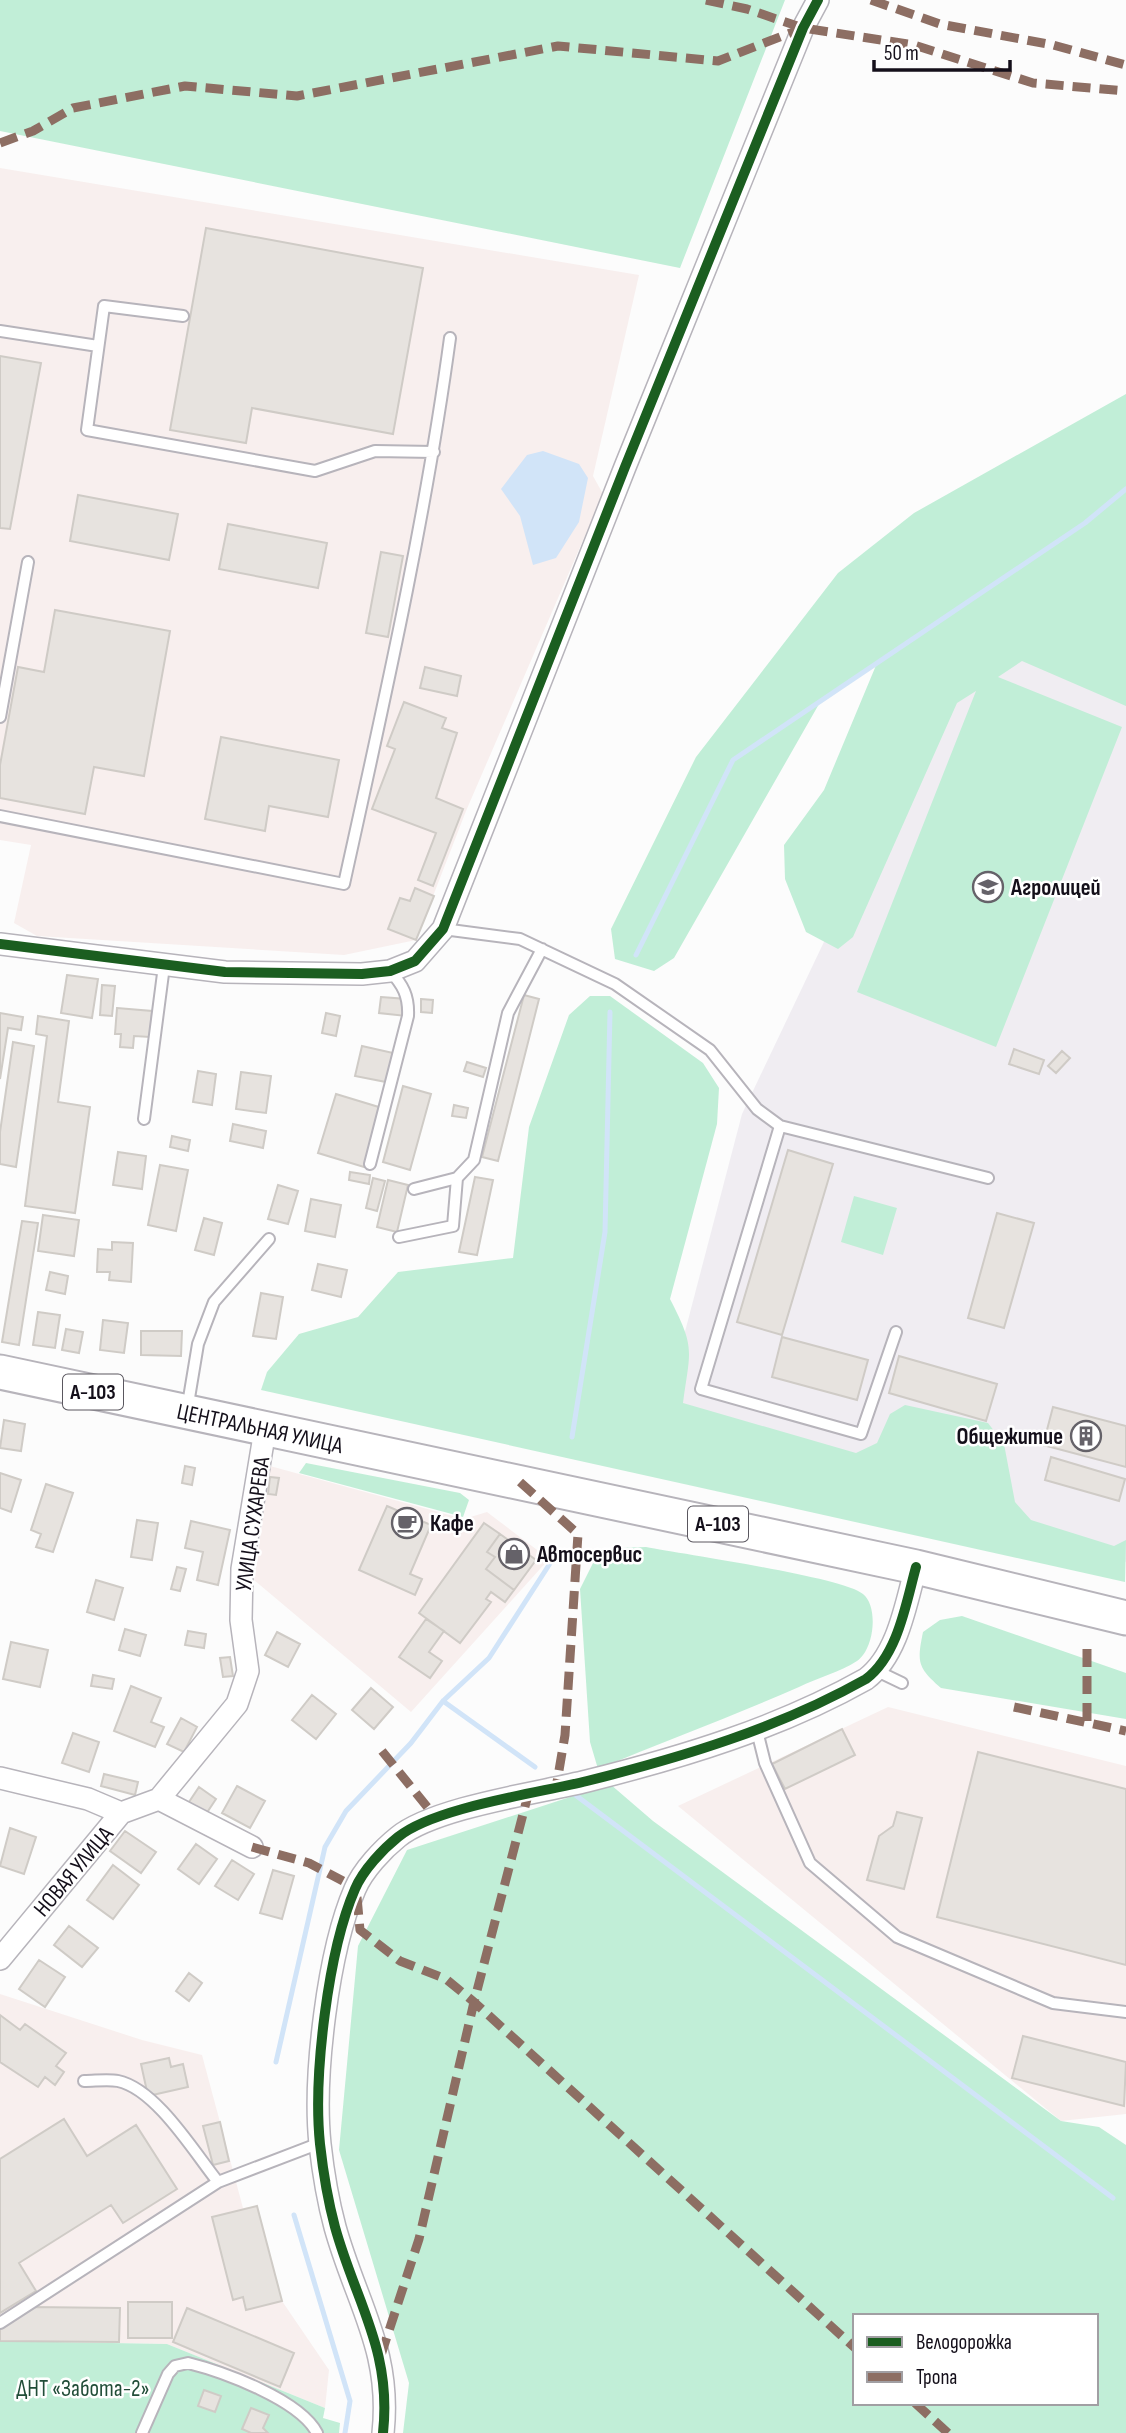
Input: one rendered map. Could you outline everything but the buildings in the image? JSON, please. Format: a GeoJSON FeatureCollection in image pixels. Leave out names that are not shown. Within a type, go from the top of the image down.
{"type":"FeatureCollection","features":[{"type":"Feature","properties":{"kind":"main road","name":"ЦЕНТРАЛЬНАЯ УЛИЦА"},"geometry":{"type":"LineString","coordinates":[[0,1371],[265,1430],[916,1567]]}},
{"type":"Feature","properties":{"kind":"main road","name":"А-103"},"geometry":{"type":"LineString","coordinates":[[916,1567],[1126,1618]]}},
{"type":"Feature","properties":{"kind":"street"},"geometry":{"type":"LineString","coordinates":[[0,944],[225,972],[362,974],[390,971],[415,961],[443,929],[625,467],[803,28],[818,0]]}},
{"type":"Feature","properties":{"kind":"street","name":"УЛИЦА СУХАРЕВА"},"geometry":{"type":"LineString","coordinates":[[159,1799],[237,1704],[248,1671],[241,1620],[242,1569],[265,1430]]}},
{"type":"Feature","properties":{"kind":"street"},"geometry":{"type":"LineString","coordinates":[[383,2433],[386,2409],[381,2355],[335,2227],[320,2143],[318,2058],[340,1936],[356,1887],[391,1843],[411,1828],[480,1805],[588,1781],[757,1731],[846,1690],[877,1671],[888,1652],[916,1567]]}},
{"type":"Feature","properties":{"kind":"street"},"geometry":{"type":"LineString","coordinates":[[0,1778],[88,1799],[121,1813]]}},
{"type":"Feature","properties":{"kind":"street"},"geometry":{"type":"LineString","coordinates":[[159,1799],[253,1847]]}},
{"type":"Feature","properties":{"kind":"street","name":"НОВАЯ УЛИЦА"},"geometry":{"type":"LineString","coordinates":[[0,1959],[121,1813],[159,1799]]}},
{"type":"Feature","properties":{"kind":"lane"},"geometry":{"type":"LineString","coordinates":[[183,316],[104,306],[87,430],[315,471],[375,451],[434,452]]}},
{"type":"Feature","properties":{"kind":"lane"},"geometry":{"type":"LineString","coordinates":[[0,331],[98,346]]}},
{"type":"Feature","properties":{"kind":"lane"},"geometry":{"type":"LineString","coordinates":[[0,816],[344,884],[400,634],[434,452],[450,338]]}},
{"type":"Feature","properties":{"kind":"lane"},"geometry":{"type":"LineString","coordinates":[[0,717],[28,562]]}},
{"type":"Feature","properties":{"kind":"lane"},"geometry":{"type":"LineString","coordinates":[[443,929],[520,939],[615,984],[710,1050],[757,1109],[780,1126],[988,1178]]}},
{"type":"Feature","properties":{"kind":"lane"},"geometry":{"type":"LineString","coordinates":[[414,1189],[457,1178],[474,1160],[508,1013],[542,949]]}},
{"type":"Feature","properties":{"kind":"lane"},"geometry":{"type":"LineString","coordinates":[[144,1119],[164,966]]}},
{"type":"Feature","properties":{"kind":"lane"},"geometry":{"type":"LineString","coordinates":[[370,1164],[408,1016],[409,1000],[402,984],[390,971]]}},
{"type":"Feature","properties":{"kind":"lane"},"geometry":{"type":"LineString","coordinates":[[780,1126],[701,1389],[861,1434],[896,1332]]}},
{"type":"Feature","properties":{"kind":"lane"},"geometry":{"type":"LineString","coordinates":[[398,1237],[453,1226],[457,1178]]}},
{"type":"Feature","properties":{"kind":"lane"},"geometry":{"type":"LineString","coordinates":[[187,1412],[198,1344],[214,1302],[270,1239]]}},
{"type":"Feature","properties":{"kind":"lane"},"geometry":{"type":"LineString","coordinates":[[877,1671],[902,1683]]}},
{"type":"Feature","properties":{"kind":"lane"},"geometry":{"type":"LineString","coordinates":[[757,1731],[765,1763],[810,1863],[897,1937],[1053,2003],[1126,2012]]}},
{"type":"Feature","properties":{"kind":"lane"},"geometry":{"type":"LineString","coordinates":[[84,2081],[116,2080],[136,2088],[159,2109],[218,2182]]}},
{"type":"Feature","properties":{"kind":"lane"},"geometry":{"type":"LineString","coordinates":[[0,2323],[218,2182],[320,2143]]}},
{"type":"Feature","properties":{"kind":"lane"},"geometry":{"type":"LineString","coordinates":[[142,2433],[167,2374],[175,2366],[188,2363],[287,2402],[310,2420],[317,2433]]}},
{"type":"Feature","properties":{"kind":"shaded area"},"geometry":{"type":"Polygon","coordinates":[[[0,168],[639,275],[593,476],[603,494],[466,811],[416,940],[344,955],[37,936],[14,923],[31,845],[0,840],[0,168]]]}},
{"type":"Feature","properties":{"kind":"shaded area","name":"Агролицей"},"geometry":{"type":"Polygon","coordinates":[[[983,608],[1126,660],[1126,1562],[659,1431],[742,1114],[983,608]]]}},
{"type":"Feature","properties":{"kind":"shaded area"},"geometry":{"type":"Polygon","coordinates":[[[270,1466],[464,1519],[487,1512],[549,1559],[411,1712],[254,1580],[270,1466]]]}},
{"type":"Feature","properties":{"kind":"shaded area"},"geometry":{"type":"Polygon","coordinates":[[[888,1707],[1126,1766],[1126,2114],[1061,2121],[678,1806],[888,1707]]]}},
{"type":"Feature","properties":{"kind":"shaded area"},"geometry":{"type":"Polygon","coordinates":[[[0,1994],[142,2040],[202,2055],[243,2208],[257,2206],[282,2301],[329,2370],[325,2408],[167,2344],[0,2341],[0,1994]]]}},
{"type":"Feature","properties":{"kind":"green space"},"geometry":{"type":"Polygon","coordinates":[[[0,0],[785,0],[680,268],[0,131],[0,0]]]}},
{"type":"Feature","properties":{"kind":"green space"},"geometry":{"type":"Polygon","coordinates":[[[1126,394],[1126,706],[1022,661],[998,677],[1122,727],[996,1047],[857,992],[976,691],[957,703],[853,937],[838,949],[806,932],[785,879],[784,845],[824,790],[877,663],[819,704],[674,958],[654,971],[615,959],[611,929],[696,757],[838,573],[914,513],[1126,394]]]}},
{"type":"Feature","properties":{"kind":"green space"},"geometry":{"type":"Polygon","coordinates":[[[590,996],[610,996],[703,1063],[719,1088],[717,1124],[670,1299],[684,1329],[689,1350],[683,1403],[856,1453],[877,1443],[890,1414],[905,1405],[988,1423],[1004,1444],[1015,1502],[1031,1520],[1114,1546],[1126,1540],[1125,1582],[261,1390],[267,1372],[299,1334],[358,1317],[398,1272],[513,1258],[529,1127],[569,1015],[590,996]]]}},
{"type":"Feature","properties":{"kind":"green space"},"geometry":{"type":"Polygon","coordinates":[[[854,1196],[897,1208],[883,1255],[841,1242],[854,1196]]]}},
{"type":"Feature","properties":{"kind":"green space"},"geometry":{"type":"Polygon","coordinates":[[[306,1463],[460,1493],[469,1500],[463,1517],[299,1473],[306,1463]]]}},
{"type":"Feature","properties":{"kind":"green space"},"geometry":{"type":"Polygon","coordinates":[[[646,1547],[725,1560],[849,1587],[863,1594],[871,1608],[871,1638],[867,1648],[857,1661],[843,1668],[598,1769],[590,1742],[580,1589],[594,1561],[617,1548],[646,1547]]]}},
{"type":"Feature","properties":{"kind":"green space"},"geometry":{"type":"Polygon","coordinates":[[[962,1616],[1126,1673],[1126,1719],[941,1688],[927,1675],[921,1663],[923,1632],[940,1620],[962,1616]]]}},
{"type":"Feature","properties":{"kind":"green space"},"geometry":{"type":"Polygon","coordinates":[[[610,1784],[653,1821],[1061,2121],[1099,2127],[1126,2145],[1126,2433],[403,2433],[409,2383],[339,2150],[358,1946],[407,1850],[610,1784]]]}},
{"type":"Feature","properties":{"kind":"green space","name":"ДНТ «Забота-2»"},"geometry":{"type":"Polygon","coordinates":[[[0,2341],[167,2344],[325,2408],[323,2418],[340,2423],[339,2433],[0,2433],[0,2341]]]}},
{"type":"Feature","properties":{"kind":"water"},"geometry":{"type":"Polygon","coordinates":[[[543,451],[579,464],[588,478],[579,522],[556,558],[533,565],[520,516],[501,489],[527,455],[543,451]]]}},
{"type":"Feature","properties":{"kind":"waterway"},"geometry":{"type":"LineString","coordinates":[[636,955],[733,760],[1085,523],[1126,489]]}},
{"type":"Feature","properties":{"kind":"waterway"},"geometry":{"type":"LineString","coordinates":[[572,1437],[605,1232],[610,1012]]}},
{"type":"Feature","properties":{"kind":"waterway"},"geometry":{"type":"LineString","coordinates":[[276,2062],[325,1847],[346,1811],[411,1743],[443,1701],[489,1658],[558,1551]]}},
{"type":"Feature","properties":{"kind":"waterway"},"geometry":{"type":"LineString","coordinates":[[443,1701],[535,1767]]}},
{"type":"Feature","properties":{"kind":"waterway"},"geometry":{"type":"LineString","coordinates":[[570,1791],[1113,2198]]}},
{"type":"Feature","properties":{"kind":"waterway"},"geometry":{"type":"LineString","coordinates":[[294,2215],[350,2401],[345,2433]]}},
{"type":"Feature","properties":{"kind":"marked path"},"geometry":{"type":"LineString","coordinates":[[706,0],[747,9],[803,28],[914,45],[1033,83],[1126,91]]}},
{"type":"Feature","properties":{"kind":"marked path"},"geometry":{"type":"LineString","coordinates":[[871,0],[940,24],[1053,45],[1126,65]]}},
{"type":"Feature","properties":{"kind":"marked path"},"geometry":{"type":"LineString","coordinates":[[0,143],[33,131],[73,108],[185,86],[297,96],[558,46],[718,61],[803,28]]}},
{"type":"Feature","properties":{"kind":"marked path"},"geometry":{"type":"LineString","coordinates":[[520,1482],[578,1534],[565,1735],[556,1788]]}},
{"type":"Feature","properties":{"kind":"marked path"},"geometry":{"type":"LineString","coordinates":[[1087,1640],[1087,1721]]}},
{"type":"Feature","properties":{"kind":"marked path"},"geometry":{"type":"LineString","coordinates":[[1014,1707],[1126,1731]]}},
{"type":"Feature","properties":{"kind":"marked path"},"geometry":{"type":"LineString","coordinates":[[382,1751],[437,1819]]}},
{"type":"Feature","properties":{"kind":"marked path"},"geometry":{"type":"LineString","coordinates":[[381,2355],[419,2239],[474,2002],[528,1795]]}},
{"type":"Feature","properties":{"kind":"marked path"},"geometry":{"type":"LineString","coordinates":[[252,1847],[309,1863],[343,1881]]}},
{"type":"Feature","properties":{"kind":"marked path"},"geometry":{"type":"LineString","coordinates":[[357,1897],[360,1930],[400,1961],[446,1979],[474,2002],[853,2346]]}},
{"type":"Feature","properties":{"kind":"marked path"},"geometry":{"type":"LineString","coordinates":[[917,2405],[948,2433]]}},
{"type":"Feature","properties":{"kind":"cycle path"},"geometry":{"type":"LineString","coordinates":[[0,944],[225,972],[362,974],[390,971],[415,961],[443,929],[625,467],[803,28],[818,0]]}},
{"type":"Feature","properties":{"kind":"cycle path"},"geometry":{"type":"LineString","coordinates":[[383,2433],[384,2403],[377,2351],[332,2217],[318,2116],[321,2050],[330,1979],[345,1915],[363,1875],[398,1837],[436,1817],[488,1802],[587,1781],[695,1751],[799,1712],[866,1679],[877,1669],[893,1643],[916,1567]]}},
{"type":"Feature","properties":{"kind":"place","name":"Агролицей"},"geometry":{"type":"Point","coordinates":[988,887]}},
{"type":"Feature","properties":{"kind":"place","name":"Общежитие"},"geometry":{"type":"Point","coordinates":[1086,1436]}},
{"type":"Feature","properties":{"kind":"place","name":"Кафе"},"geometry":{"type":"Point","coordinates":[407,1523]}},
{"type":"Feature","properties":{"kind":"place","name":"Автосервис"},"geometry":{"type":"Point","coordinates":[514,1554]}}]}
